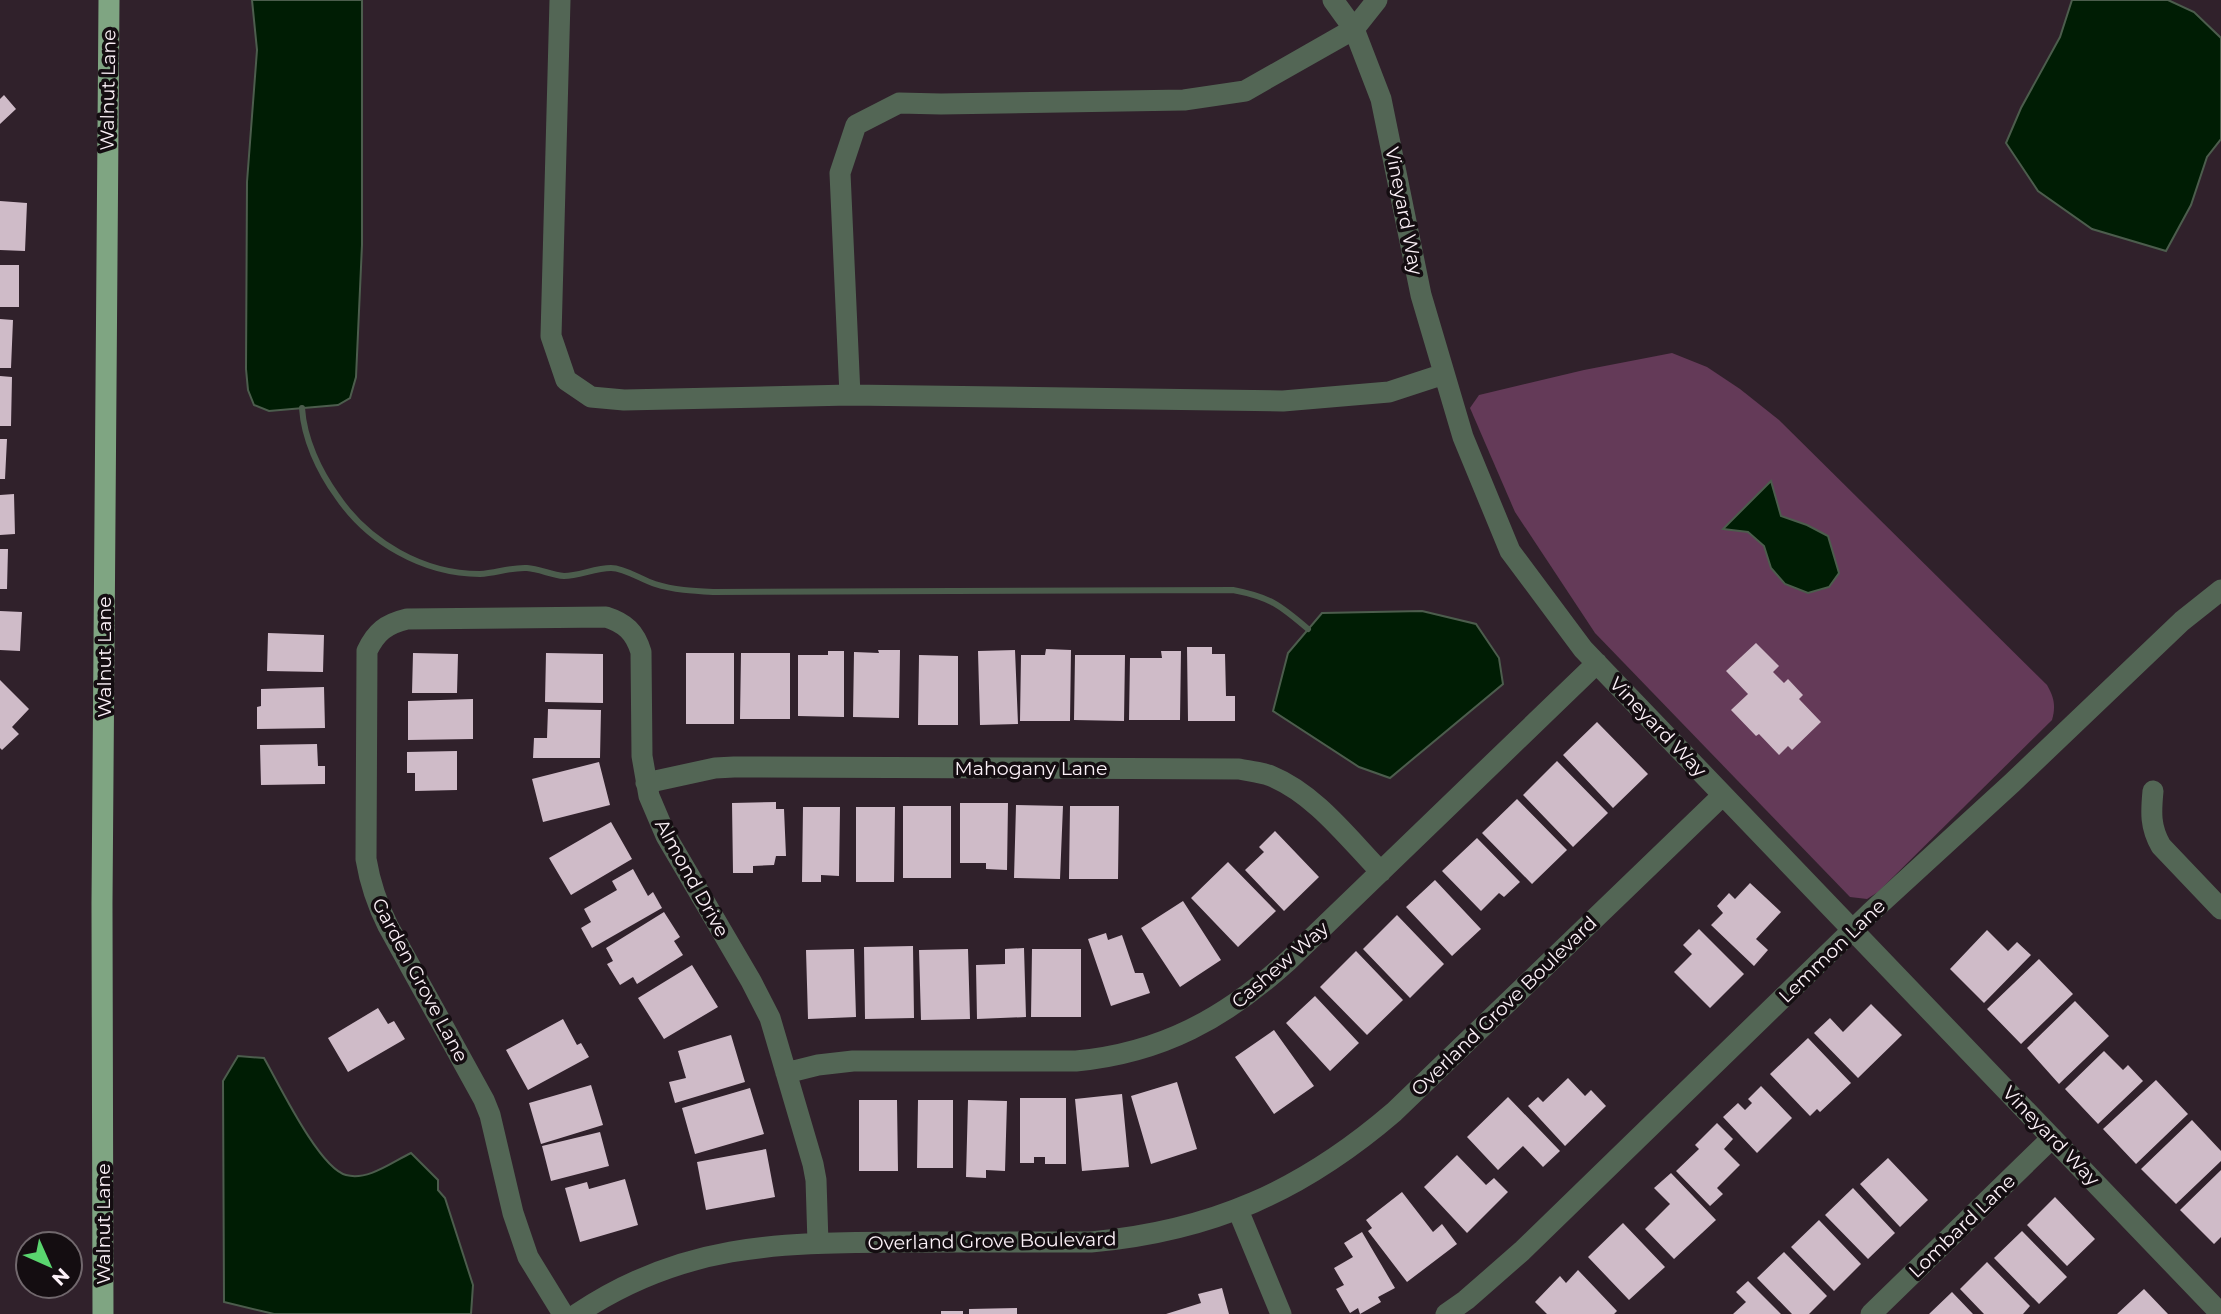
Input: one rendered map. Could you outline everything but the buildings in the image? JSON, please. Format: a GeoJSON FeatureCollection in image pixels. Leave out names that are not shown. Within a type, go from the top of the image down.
{"type":"FeatureCollection","features":[{"type":"Feature","properties":{"kind":"main road","name":"Walnut Lane"},"geometry":{"type":"LineString","coordinates":[[103,1314],[102,903],[109,0]]}},
{"type":"Feature","properties":{"kind":"street"},"geometry":{"type":"LineString","coordinates":[[560,0],[551,336],[566,380],[591,397],[624,400],[850,395],[1283,401],[1389,391],[1444,374]]}},
{"type":"Feature","properties":{"kind":"street","name":"Vineyard Way"},"geometry":{"type":"LineString","coordinates":[[1333,0],[1354,29],[1381,99],[1421,295],[1463,437],[1510,551],[1583,649],[2221,1314]]}},
{"type":"Feature","properties":{"kind":"street"},"geometry":{"type":"LineString","coordinates":[[850,395],[840,173],[856,125],[899,103],[1184,100],[1245,91],[1354,29],[1377,0]]}},
{"type":"Feature","properties":{"kind":"street","name":"Lemmon Lane"},"geometry":{"type":"LineString","coordinates":[[1446,1314],[1522,1251],[1853,930],[2182,621],[2221,590]]}},
{"type":"Feature","properties":{"kind":"street","name":"Almond Drive"},"geometry":{"type":"LineString","coordinates":[[505,618],[606,617],[619,621],[637,641],[641,652],[642,756],[654,811],[770,1018],[815,1172],[818,1243]]}},
{"type":"Feature","properties":{"kind":"street","name":"Garden Grove Lane"},"geometry":{"type":"LineString","coordinates":[[505,618],[407,619],[381,629],[373,639],[367,651],[366,859],[379,906],[484,1100],[524,1247],[534,1269],[564,1314]]}},
{"type":"Feature","properties":{"kind":"street","name":"Cashew Way"},"geometry":{"type":"LineString","coordinates":[[786,1073],[833,1062],[1076,1061],[1136,1052],[1204,1024],[1235,1006],[1289,961],[1597,663]]}},
{"type":"Feature","properties":{"kind":"street","name":"Mahogany Lane"},"geometry":{"type":"LineString","coordinates":[[646,783],[715,768],[734,767],[1239,769],[1269,775],[1293,787],[1317,806],[1381,872]]}},
{"type":"Feature","properties":{"kind":"street"},"geometry":{"type":"LineString","coordinates":[[2154,791],[2151,811],[2154,834],[2161,846],[2221,909]]}},
{"type":"Feature","properties":{"kind":"street","name":"Overland Grove Boulevard"},"geometry":{"type":"LineString","coordinates":[[577,1314],[632,1283],[707,1256],[756,1247],[818,1243],[1102,1241],[1160,1233],[1238,1210],[1307,1176],[1365,1136],[1394,1112],[1723,795]]}},
{"type":"Feature","properties":{"kind":"street","name":"Lombard Lane"},"geometry":{"type":"LineString","coordinates":[[1871,1314],[2052,1138]]}},
{"type":"Feature","properties":{"kind":"street"},"geometry":{"type":"LineString","coordinates":[[1238,1210],[1281,1314]]}},
{"type":"Feature","properties":{"kind":"shaded area"},"geometry":{"type":"Polygon","coordinates":[[[252,0],[362,0],[362,245],[356,377],[350,398],[338,405],[269,411],[254,405],[248,390],[247,182],[257,50],[252,0]]]}},
{"type":"Feature","properties":{"kind":"shaded area"},"geometry":{"type":"Polygon","coordinates":[[[2072,0],[2168,0],[2194,12],[2221,38],[2221,139],[2207,157],[2191,205],[2166,251],[2092,229],[2038,191],[2006,143],[2021,108],[2060,37],[2072,0]]]}},
{"type":"Feature","properties":{"kind":"shaded area"},"geometry":{"type":"Polygon","coordinates":[[[1672,353],[1707,367],[1779,420],[2047,685],[2051,694],[2054,706],[2052,720],[1878,892],[1867,899],[1850,897],[1595,633],[1515,512],[1470,408],[1479,395],[1584,370],[1672,353]]]}},
{"type":"Feature","properties":{"kind":"shaded area"},"geometry":{"type":"Polygon","coordinates":[[[1771,481],[1781,516],[1828,536],[1839,573],[1829,587],[1808,593],[1785,584],[1771,568],[1764,546],[1748,532],[1723,529],[1771,481]]]}},
{"type":"Feature","properties":{"kind":"shaded area"},"geometry":{"type":"Polygon","coordinates":[[[1422,611],[1476,624],[1499,658],[1503,684],[1390,778],[1359,767],[1273,711],[1288,653],[1322,613],[1422,611]]]}},
{"type":"Feature","properties":{"kind":"shaded area"},"geometry":{"type":"Polygon","coordinates":[[[238,1056],[264,1058],[312,1142],[335,1169],[346,1175],[363,1175],[380,1170],[411,1153],[438,1180],[438,1190],[445,1198],[473,1285],[471,1314],[274,1314],[224,1302],[223,1081],[238,1056]]]}},
{"type":"Feature","properties":{"kind":"waterway"},"geometry":{"type":"LineString","coordinates":[[302,408],[309,443],[319,465],[330,486],[364,528],[399,552],[418,561],[459,573],[480,574],[527,568],[564,576],[611,568],[662,586],[713,592],[1233,590],[1274,603],[1308,629]]}}]}
